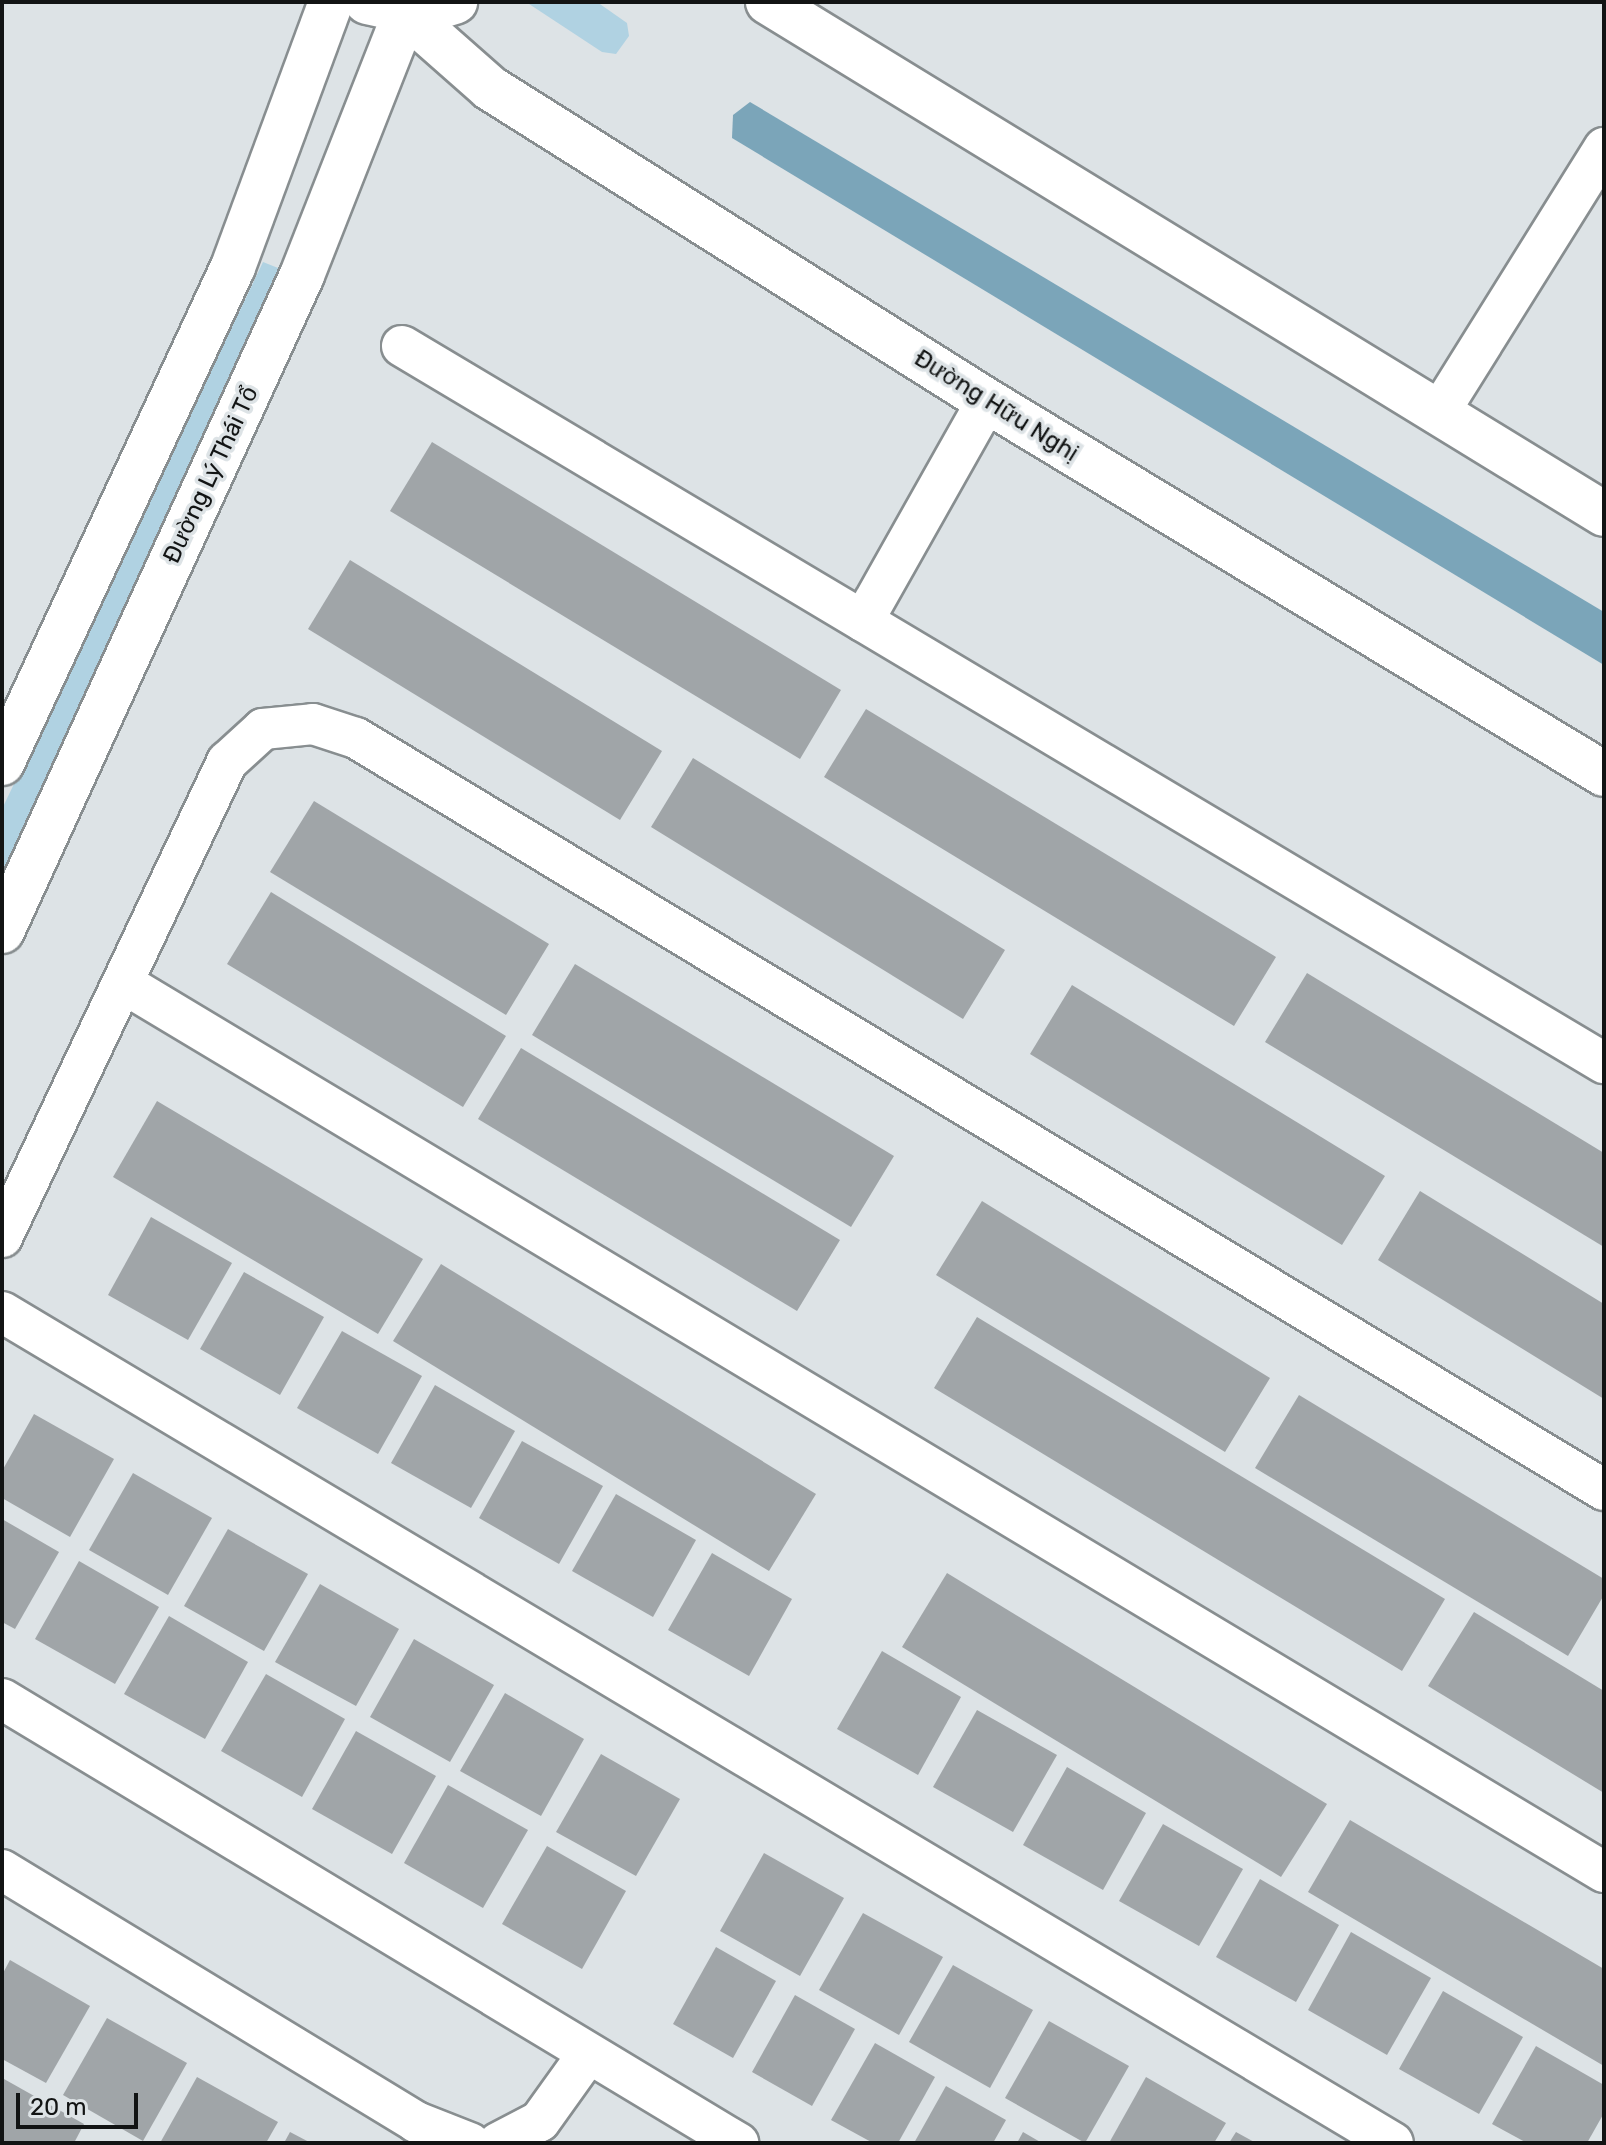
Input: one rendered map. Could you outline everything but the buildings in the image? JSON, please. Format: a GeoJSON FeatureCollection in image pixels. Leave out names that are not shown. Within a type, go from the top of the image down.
{"type":"FeatureCollection","features":[{"type":"Feature","properties":{"kind":"main road"},"geometry":{"type":"LineString","coordinates":[[2,763],[233,267],[331,2]]}},
{"type":"Feature","properties":{"kind":"main road"},"geometry":{"type":"LineString","coordinates":[[386,7],[455,2]]}},
{"type":"Feature","properties":{"kind":"main road"},"geometry":{"type":"LineString","coordinates":[[768,2],[1604,514]]}},
{"type":"Feature","properties":{"kind":"main road","name":"Đường Hữu Nghị"},"geometry":{"type":"LineString","coordinates":[[386,7],[490,88],[987,401],[1604,774]]}},
{"type":"Feature","properties":{"kind":"main road","name":"Đường Lý Thái Tổ"},"geometry":{"type":"LineString","coordinates":[[2,931],[302,275],[386,7]]}},
{"type":"Feature","properties":{"kind":"street"},"geometry":{"type":"LineString","coordinates":[[1438,414],[1604,148]]}},
{"type":"Feature","properties":{"kind":"street"},"geometry":{"type":"LineString","coordinates":[[402,346],[1604,1063]]}},
{"type":"Feature","properties":{"kind":"street"},"geometry":{"type":"LineString","coordinates":[[863,621],[987,401]]}},
{"type":"Feature","properties":{"kind":"street"},"geometry":{"type":"LineString","coordinates":[[2,1237],[227,762],[263,729],[288,724],[336,729],[1604,1490]]}},
{"type":"Feature","properties":{"kind":"street"},"geometry":{"type":"LineString","coordinates":[[123,983],[1604,1872]]}},
{"type":"Feature","properties":{"kind":"street"},"geometry":{"type":"LineString","coordinates":[[2,1312],[1393,2143]]}},
{"type":"Feature","properties":{"kind":"street"},"geometry":{"type":"LineString","coordinates":[[2,1699],[738,2143]]}},
{"type":"Feature","properties":{"kind":"street"},"geometry":{"type":"LineString","coordinates":[[2,1870],[416,2122],[470,2143]]}},
{"type":"Feature","properties":{"kind":"street"},"geometry":{"type":"LineString","coordinates":[[498,2143],[540,2121],[588,2054]]}},
{"type":"Feature","properties":{"kind":"shaded area"},"geometry":{"type":"Polygon","coordinates":[[[526,2],[597,2],[627,23],[629,36],[616,54],[602,52],[526,2]]]}},
{"type":"Feature","properties":{"kind":"shaded area"},"geometry":{"type":"Polygon","coordinates":[[[750,102],[1604,612],[1604,665],[732,138],[733,115],[750,102]]]}},
{"type":"Feature","properties":{"kind":"shaded area"},"geometry":{"type":"Polygon","coordinates":[[[263,262],[278,268],[278,289],[2,873],[2,809],[263,262]]]}}]}
